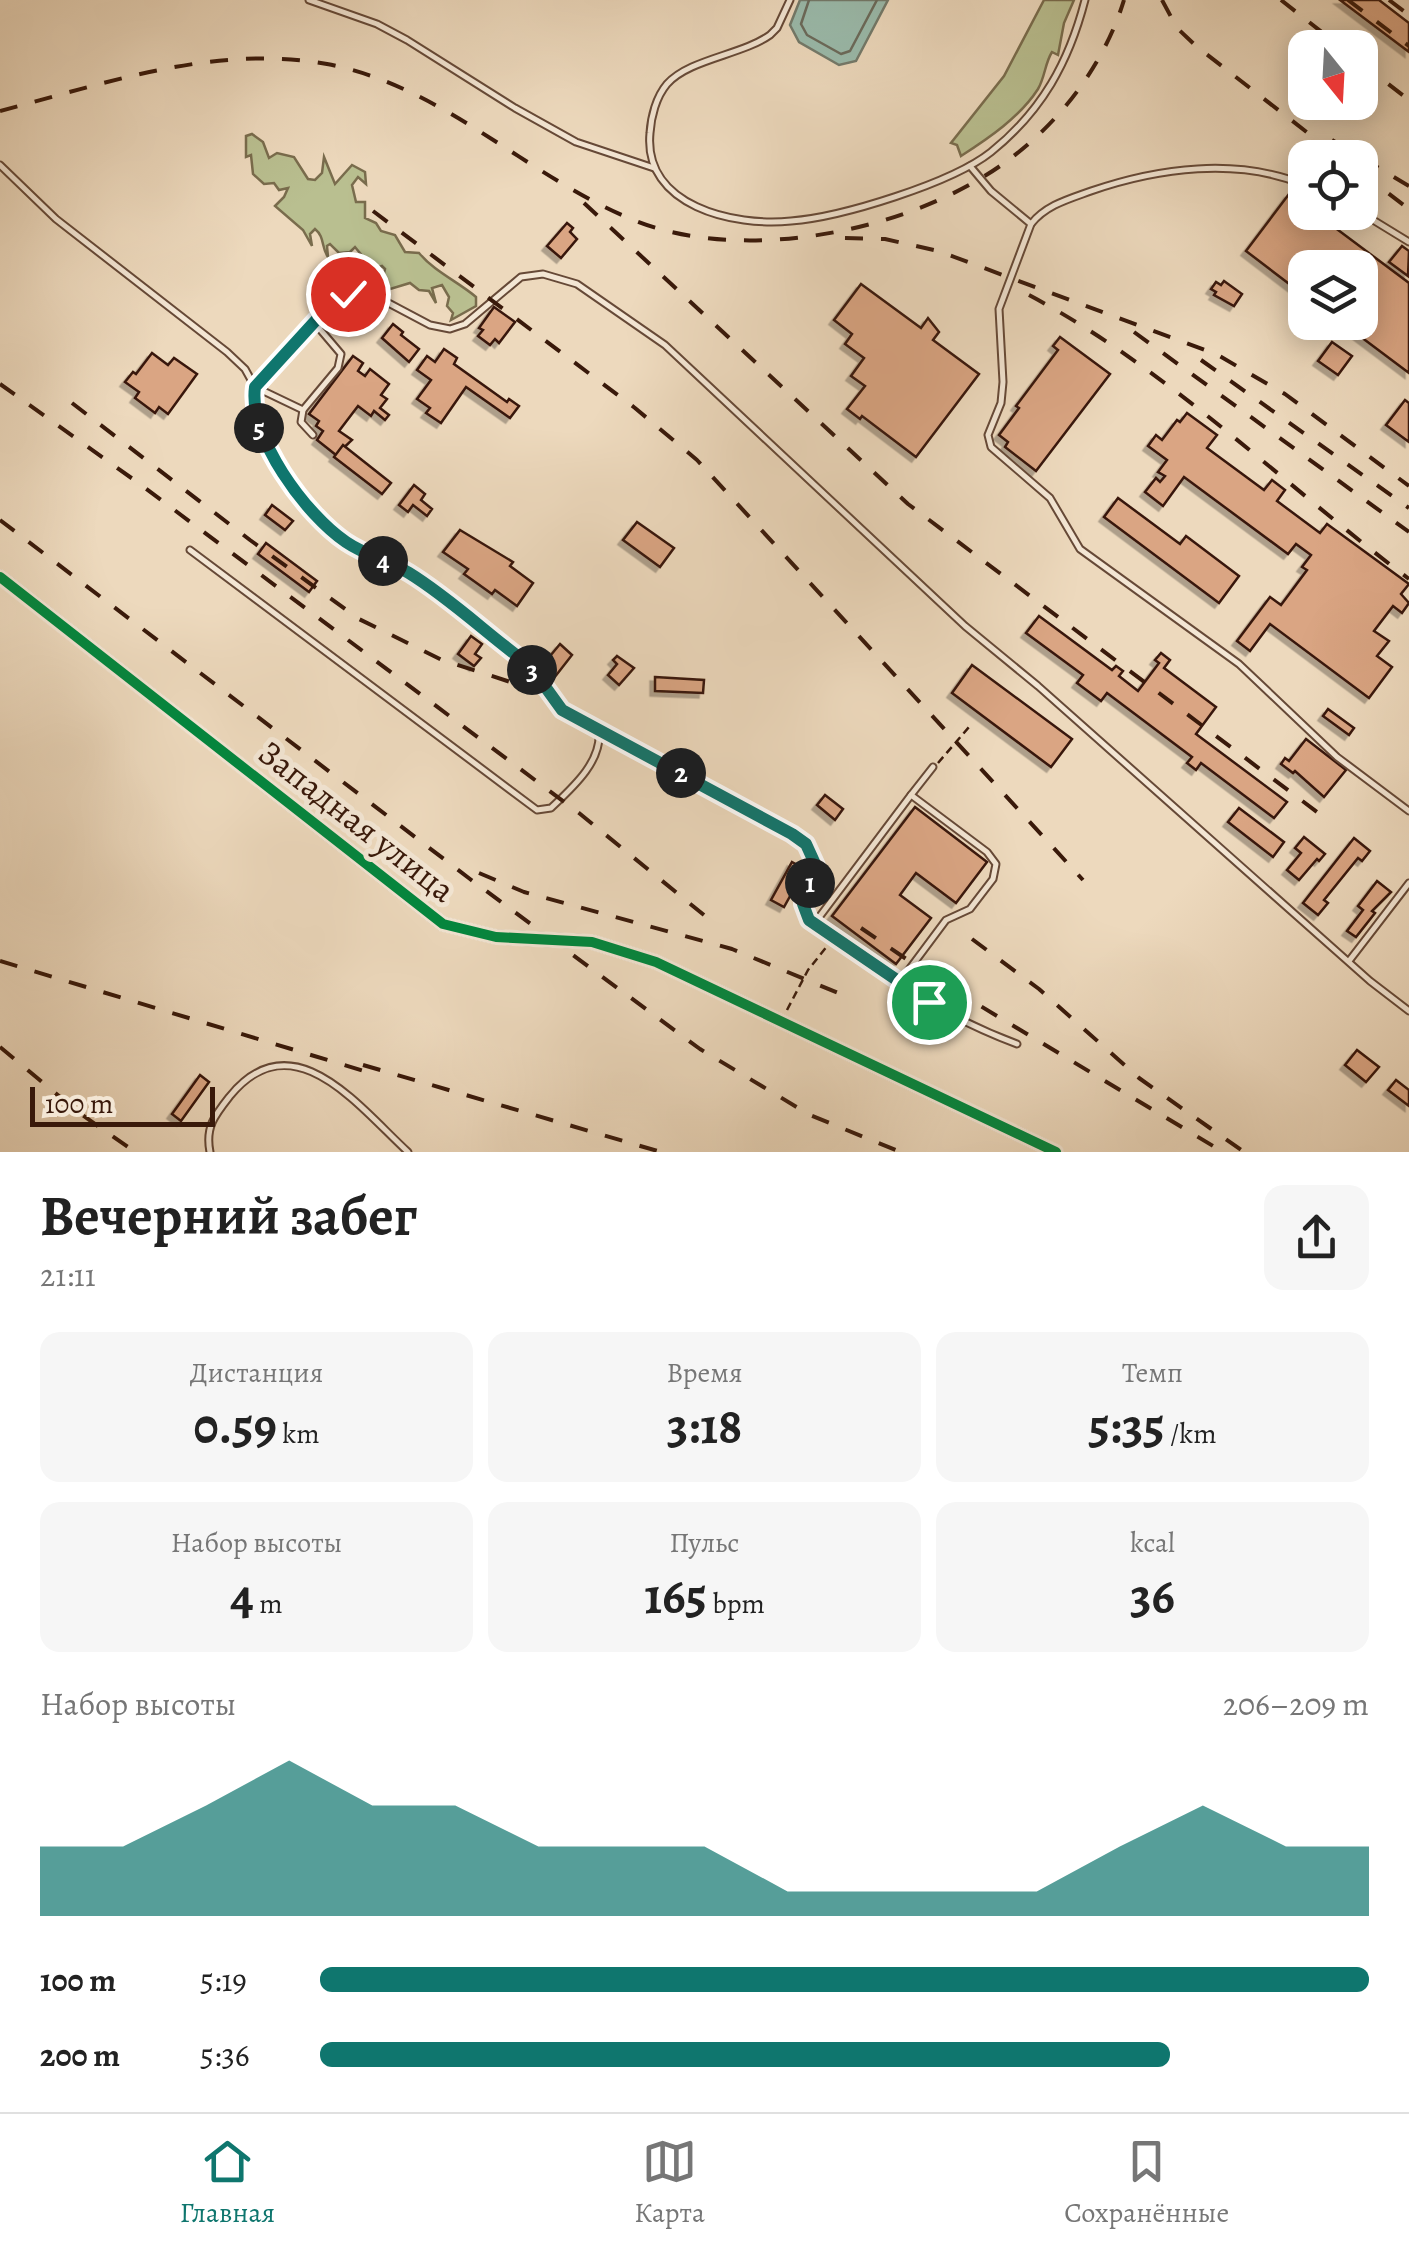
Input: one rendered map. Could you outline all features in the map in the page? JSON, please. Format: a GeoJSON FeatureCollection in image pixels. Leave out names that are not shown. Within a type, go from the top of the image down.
{"type":"FeatureCollection","features":[{"type":"Feature","properties":{"kind":"street","name":"Западная улица"},"geometry":{"type":"LineString","coordinates":[[0,577],[443,924],[496,937],[592,942],[656,962],[1056,1152]]}},
{"type":"Feature","properties":{"kind":"lane"},"geometry":{"type":"LineString","coordinates":[[309,0],[364,19],[407,40],[576,142],[654,168]]}},
{"type":"Feature","properties":{"kind":"lane"},"geometry":{"type":"LineString","coordinates":[[790,0],[778,28],[762,41],[694,67],[667,84],[651,124],[649,139],[654,168],[676,196],[691,204],[729,216],[774,222],[809,218],[899,194],[970,166],[1006,138],[1041,102],[1063,66],[1085,0]]}},
{"type":"Feature","properties":{"kind":"lane"},"geometry":{"type":"LineString","coordinates":[[0,165],[56,219],[245,369],[255,387],[256,416],[266,446],[332,532],[351,546],[419,580],[528,666],[562,710],[736,802],[806,844],[816,866],[803,904],[814,924],[962,1021],[1017,1044]]}},
{"type":"Feature","properties":{"kind":"lane"},"geometry":{"type":"LineString","coordinates":[[970,166],[984,184],[1031,224]]}},
{"type":"Feature","properties":{"kind":"lane"},"geometry":{"type":"LineString","coordinates":[[1288,180],[1220,169],[1160,173],[1128,179],[1062,201],[1042,212],[1031,224],[999,309],[1003,382],[1001,403],[988,434],[991,447],[1039,486],[1080,549],[1239,664],[1336,758],[1409,811]]}},
{"type":"Feature","properties":{"kind":"lane"},"geometry":{"type":"LineString","coordinates":[[1378,223],[1409,242]]}},
{"type":"Feature","properties":{"kind":"lane"},"geometry":{"type":"LineString","coordinates":[[255,387],[339,298],[358,293],[378,298],[430,325],[458,328],[510,284],[534,273],[564,279],[597,296],[678,356],[965,626],[1409,1011]]}},
{"type":"Feature","properties":{"kind":"lane"},"geometry":{"type":"LineString","coordinates":[[313,435],[301,422],[303,410],[341,359],[314,321]]}},
{"type":"Feature","properties":{"kind":"lane"},"geometry":{"type":"LineString","coordinates":[[255,387],[303,410]]}},
{"type":"Feature","properties":{"kind":"lane"},"geometry":{"type":"LineString","coordinates":[[190,550],[537,810],[551,808],[595,758],[599,730]]}},
{"type":"Feature","properties":{"kind":"lane"},"geometry":{"type":"LineString","coordinates":[[814,924],[933,767]]}},
{"type":"Feature","properties":{"kind":"lane"},"geometry":{"type":"LineString","coordinates":[[899,982],[946,920],[970,909],[993,879],[996,864],[987,852],[911,795]]}},
{"type":"Feature","properties":{"kind":"lane"},"geometry":{"type":"LineString","coordinates":[[1349,962],[1409,884]]}},
{"type":"Feature","properties":{"kind":"lane"},"geometry":{"type":"LineString","coordinates":[[210,1152],[208,1130],[233,1093],[255,1074],[287,1064],[322,1076],[408,1152]]}},
{"type":"Feature","properties":{"kind":"path"},"geometry":{"type":"LineString","coordinates":[[933,767],[969,728]]}},
{"type":"Feature","properties":{"kind":"path"},"geometry":{"type":"LineString","coordinates":[[786,1011],[808,970],[833,939]]}},
{"type":"Feature","properties":{"kind":"green space"},"geometry":{"type":"Polygon","coordinates":[[[1044,0],[1074,0],[1064,23],[1058,55],[1052,52],[1038,89],[1022,109],[961,156],[957,145],[951,143],[1004,76],[1044,0]]]}},
{"type":"Feature","properties":{"kind":"green space"},"geometry":{"type":"Polygon","coordinates":[[[252,134],[263,142],[269,158],[277,153],[294,157],[308,179],[315,180],[322,173],[324,157],[335,184],[352,165],[365,172],[366,184],[358,177],[352,185],[356,202],[365,202],[365,218],[376,223],[381,231],[395,235],[405,252],[419,253],[476,297],[476,306],[451,320],[449,297],[442,285],[432,288],[436,303],[429,291],[410,283],[387,290],[369,281],[383,277],[385,269],[373,269],[355,247],[339,253],[330,244],[328,257],[315,229],[310,234],[312,246],[303,230],[275,206],[288,188],[279,190],[274,183],[264,184],[253,174],[251,155],[246,157],[246,136],[252,134]]]}},
{"type":"Feature","properties":{"kind":"water"},"geometry":{"type":"Polygon","coordinates":[[[800,0],[888,0],[856,61],[839,65],[799,42],[790,25],[800,0]]]}},
{"type":"Feature","properties":{"kind":"building"},"geometry":{"type":"Polygon","coordinates":[[[1340,0],[1379,0],[1409,23],[1409,52],[1340,0]]]}},
{"type":"Feature","properties":{"kind":"building"},"geometry":{"type":"Polygon","coordinates":[[[1288,195],[1288,230],[1338,230],[1365,250],[1288,250],[1288,283],[1246,251],[1288,195]]]}},
{"type":"Feature","properties":{"kind":"building"},"geometry":{"type":"Polygon","coordinates":[[[567,223],[577,239],[561,258],[547,246],[567,223]]]}},
{"type":"Feature","properties":{"kind":"building"},"geometry":{"type":"Polygon","coordinates":[[[1402,246],[1409,251],[1408,276],[1389,262],[1402,246]]]}},
{"type":"Feature","properties":{"kind":"building"},"geometry":{"type":"Polygon","coordinates":[[[1378,260],[1409,283],[1409,373],[1365,340],[1378,340],[1378,260]]]}},
{"type":"Feature","properties":{"kind":"building"},"geometry":{"type":"Polygon","coordinates":[[[1224,281],[1242,294],[1234,306],[1214,295],[1216,292],[1211,289],[1216,282],[1221,285],[1224,281]]]}},
{"type":"Feature","properties":{"kind":"building"},"geometry":{"type":"Polygon","coordinates":[[[861,284],[921,328],[928,318],[939,332],[933,340],[979,374],[916,457],[847,409],[865,386],[851,376],[864,358],[845,344],[852,334],[834,320],[861,284]]]}},
{"type":"Feature","properties":{"kind":"building"},"geometry":{"type":"Polygon","coordinates":[[[494,307],[515,322],[499,343],[495,339],[490,345],[478,336],[494,307]]]}},
{"type":"Feature","properties":{"kind":"building"},"geometry":{"type":"Polygon","coordinates":[[[393,324],[419,349],[409,362],[382,338],[393,324]]]}},
{"type":"Feature","properties":{"kind":"building"},"geometry":{"type":"Polygon","coordinates":[[[1060,337],[1110,374],[1036,471],[1005,447],[1008,442],[999,435],[1058,350],[1053,346],[1060,337]]]}},
{"type":"Feature","properties":{"kind":"building"},"geometry":{"type":"Polygon","coordinates":[[[1332,342],[1352,356],[1338,375],[1318,361],[1332,342]]]}},
{"type":"Feature","properties":{"kind":"building"},"geometry":{"type":"Polygon","coordinates":[[[444,349],[457,358],[454,364],[507,402],[509,399],[519,406],[510,418],[466,387],[441,423],[426,413],[430,408],[417,399],[431,380],[417,370],[427,356],[435,362],[444,349]]]}},
{"type":"Feature","properties":{"kind":"building"},"geometry":{"type":"Polygon","coordinates":[[[152,353],[168,365],[174,358],[197,374],[168,414],[159,407],[155,413],[135,398],[139,392],[125,382],[152,353]]]}},
{"type":"Feature","properties":{"kind":"building"},"geometry":{"type":"Polygon","coordinates":[[[353,356],[363,363],[358,371],[365,376],[370,369],[389,384],[381,395],[387,399],[380,408],[389,415],[385,420],[374,411],[371,416],[358,406],[339,431],[352,440],[336,455],[317,440],[323,431],[316,426],[319,421],[309,414],[353,356]]]}},
{"type":"Feature","properties":{"kind":"building"},"geometry":{"type":"Polygon","coordinates":[[[1405,400],[1409,403],[1409,442],[1386,425],[1405,400]]]}},
{"type":"Feature","properties":{"kind":"building"},"geometry":{"type":"Polygon","coordinates":[[[1187,413],[1217,435],[1207,448],[1264,490],[1272,480],[1285,490],[1277,501],[1320,533],[1327,524],[1409,584],[1401,594],[1409,603],[1402,613],[1393,606],[1374,631],[1389,641],[1377,656],[1392,667],[1369,698],[1270,624],[1250,651],[1237,641],[1270,597],[1281,605],[1307,570],[1302,567],[1311,555],[1296,544],[1288,554],[1184,477],[1163,506],[1145,492],[1156,478],[1160,482],[1165,476],[1158,472],[1167,460],[1148,446],[1156,435],[1162,440],[1187,413]]]}},
{"type":"Feature","properties":{"kind":"building"},"geometry":{"type":"Polygon","coordinates":[[[343,445],[391,483],[382,494],[334,457],[343,445]]]}},
{"type":"Feature","properties":{"kind":"building"},"geometry":{"type":"Polygon","coordinates":[[[414,485],[425,494],[421,500],[432,509],[427,516],[413,505],[408,512],[399,505],[414,485]]]}},
{"type":"Feature","properties":{"kind":"building"},"geometry":{"type":"Polygon","coordinates":[[[1118,498],[1180,544],[1186,536],[1239,576],[1219,603],[1104,517],[1118,498]]]}},
{"type":"Feature","properties":{"kind":"building"},"geometry":{"type":"Polygon","coordinates":[[[272,505],[293,521],[285,530],[265,515],[272,505]]]}},
{"type":"Feature","properties":{"kind":"building"},"geometry":{"type":"Polygon","coordinates":[[[637,522],[674,548],[660,567],[623,540],[637,522]]]}},
{"type":"Feature","properties":{"kind":"building"},"geometry":{"type":"Polygon","coordinates":[[[460,530],[513,562],[510,566],[533,583],[517,606],[464,574],[468,569],[443,552],[460,530]]]}},
{"type":"Feature","properties":{"kind":"building"},"geometry":{"type":"Polygon","coordinates":[[[266,543],[317,581],[309,592],[258,554],[266,543]]]}},
{"type":"Feature","properties":{"kind":"building"},"geometry":{"type":"Polygon","coordinates":[[[1039,616],[1112,670],[1116,666],[1123,671],[1119,676],[1138,691],[1159,663],[1155,660],[1161,653],[1170,660],[1164,668],[1216,707],[1196,734],[1287,802],[1274,818],[1201,763],[1196,770],[1187,763],[1192,757],[1107,693],[1101,701],[1077,683],[1083,675],[1026,633],[1039,616]]]}},
{"type":"Feature","properties":{"kind":"building"},"geometry":{"type":"Polygon","coordinates":[[[471,636],[482,644],[475,654],[481,658],[474,666],[458,654],[471,636]]]}},
{"type":"Feature","properties":{"kind":"building"},"geometry":{"type":"Polygon","coordinates":[[[560,644],[572,655],[554,678],[541,667],[560,644]]]}},
{"type":"Feature","properties":{"kind":"building"},"geometry":{"type":"Polygon","coordinates":[[[617,656],[634,668],[619,685],[608,675],[617,664],[613,660],[617,656]]]}},
{"type":"Feature","properties":{"kind":"building"},"geometry":{"type":"Polygon","coordinates":[[[972,665],[1072,739],[1051,767],[952,693],[972,665]]]}},
{"type":"Feature","properties":{"kind":"building"},"geometry":{"type":"Polygon","coordinates":[[[655,677],[704,680],[703,693],[655,691],[655,677]]]}},
{"type":"Feature","properties":{"kind":"building"},"geometry":{"type":"Polygon","coordinates":[[[1328,709],[1354,728],[1349,735],[1323,716],[1328,709]]]}},
{"type":"Feature","properties":{"kind":"building"},"geometry":{"type":"Polygon","coordinates":[[[1306,739],[1346,770],[1324,797],[1281,764],[1285,758],[1289,761],[1306,739]]]}},
{"type":"Feature","properties":{"kind":"building"},"geometry":{"type":"Polygon","coordinates":[[[825,795],[843,809],[835,820],[817,805],[825,795]]]}},
{"type":"Feature","properties":{"kind":"building"},"geometry":{"type":"Polygon","coordinates":[[[915,807],[987,862],[956,903],[916,873],[900,895],[931,918],[896,964],[832,916],[915,807]]]}},
{"type":"Feature","properties":{"kind":"building"},"geometry":{"type":"Polygon","coordinates":[[[1239,808],[1284,842],[1273,857],[1228,822],[1239,808]]]}},
{"type":"Feature","properties":{"kind":"building"},"geometry":{"type":"Polygon","coordinates":[[[1304,837],[1325,854],[1299,880],[1287,870],[1301,853],[1295,848],[1304,837]]]}},
{"type":"Feature","properties":{"kind":"building"},"geometry":{"type":"Polygon","coordinates":[[[1354,838],[1370,851],[1362,861],[1358,858],[1324,900],[1328,903],[1318,915],[1303,903],[1354,838]]]}},
{"type":"Feature","properties":{"kind":"building"},"geometry":{"type":"Polygon","coordinates":[[[792,862],[805,869],[784,907],[771,900],[792,862]]]}},
{"type":"Feature","properties":{"kind":"building"},"geometry":{"type":"Polygon","coordinates":[[[1377,881],[1391,892],[1372,911],[1375,913],[1356,937],[1347,931],[1363,910],[1358,906],[1377,881]]]}},
{"type":"Feature","properties":{"kind":"building"},"geometry":{"type":"Polygon","coordinates":[[[1357,1050],[1379,1067],[1366,1082],[1345,1065],[1357,1050]]]}},
{"type":"Feature","properties":{"kind":"building"},"geometry":{"type":"Polygon","coordinates":[[[200,1075],[209,1082],[181,1121],[172,1114],[200,1075]]]}},
{"type":"Feature","properties":{"kind":"building"},"geometry":{"type":"Polygon","coordinates":[[[1396,1080],[1409,1090],[1409,1106],[1388,1090],[1396,1080]]]}},
{"type":"Feature","properties":{"kind":"railway"},"geometry":{"type":"LineString","coordinates":[[0,111],[121,79],[203,63],[285,59],[327,64],[369,75],[409,92],[597,203],[636,221],[680,234],[729,240],[779,239],[881,221],[972,183],[1011,158],[1048,126],[1080,88],[1106,45],[1124,0]]}},
{"type":"Feature","properties":{"kind":"railway"},"geometry":{"type":"LineString","coordinates":[[1162,0],[1177,28],[1196,46],[1317,140]]}},
{"type":"Feature","properties":{"kind":"railway"},"geometry":{"type":"LineString","coordinates":[[1281,0],[1319,30]]}},
{"type":"Feature","properties":{"kind":"railway"},"geometry":{"type":"LineString","coordinates":[[1348,0],[1409,46]]}},
{"type":"Feature","properties":{"kind":"railway"},"geometry":{"type":"LineString","coordinates":[[1389,0],[1409,15]]}},
{"type":"Feature","properties":{"kind":"railway"},"geometry":{"type":"LineString","coordinates":[[1378,76],[1409,100]]}},
{"type":"Feature","properties":{"kind":"railway"},"geometry":{"type":"LineString","coordinates":[[1378,167],[1409,186]]}},
{"type":"Feature","properties":{"kind":"railway"},"geometry":{"type":"LineString","coordinates":[[1378,186],[1409,209]]}},
{"type":"Feature","properties":{"kind":"railway"},"geometry":{"type":"LineString","coordinates":[[584,203],[908,504],[1321,815]]}},
{"type":"Feature","properties":{"kind":"railway"},"geometry":{"type":"LineString","coordinates":[[373,211],[635,408],[697,460],[1083,880]]}},
{"type":"Feature","properties":{"kind":"railway"},"geometry":{"type":"LineString","coordinates":[[845,238],[885,239],[938,251],[1216,354],[1285,394],[1409,486]]}},
{"type":"Feature","properties":{"kind":"railway"},"geometry":{"type":"LineString","coordinates":[[1029,295],[1177,392],[1409,579]]}},
{"type":"Feature","properties":{"kind":"railway"},"geometry":{"type":"LineString","coordinates":[[1134,332],[1409,532]]}},
{"type":"Feature","properties":{"kind":"railway"},"geometry":{"type":"LineString","coordinates":[[1201,360],[1409,508]]}},
{"type":"Feature","properties":{"kind":"railway"},"geometry":{"type":"LineString","coordinates":[[0,384],[579,813],[710,920]]}},
{"type":"Feature","properties":{"kind":"railway"},"geometry":{"type":"LineString","coordinates":[[72,403],[359,619],[442,660],[526,687]]}},
{"type":"Feature","properties":{"kind":"railway"},"geometry":{"type":"LineString","coordinates":[[0,520],[470,879],[700,1049],[810,1115],[898,1151]]}},
{"type":"Feature","properties":{"kind":"railway"},"geometry":{"type":"LineString","coordinates":[[479,873],[524,892],[732,949],[843,995]]}},
{"type":"Feature","properties":{"kind":"railway"},"geometry":{"type":"LineString","coordinates":[[861,928],[934,978],[1223,1152]]}},
{"type":"Feature","properties":{"kind":"railway"},"geometry":{"type":"LineString","coordinates":[[972,939],[1039,989],[1139,1078],[1244,1152]]}},
{"type":"Feature","properties":{"kind":"railway"},"geometry":{"type":"LineString","coordinates":[[0,961],[364,1071]]}},
{"type":"Feature","properties":{"kind":"railway"},"geometry":{"type":"LineString","coordinates":[[0,1047],[78,1112],[135,1152]]}},
{"type":"Feature","properties":{"kind":"railway"},"geometry":{"type":"LineString","coordinates":[[363,1065],[661,1152]]}},
{"type":"Feature","properties":{"kind":"cycle path"},"geometry":{"type":"LineString","coordinates":[[0,577],[443,924],[496,937],[592,942],[656,962],[1056,1152]]}},
{"type":"Feature","properties":{"kind":"route"},"geometry":{"type":"LineString","coordinates":[[348,294],[328,307],[288,346],[255,387],[256,416],[266,446],[314,512],[332,532],[408,573],[520,658],[562,710],[736,802],[806,844],[816,866],[803,904],[809,920],[929,1002]]}}]}
